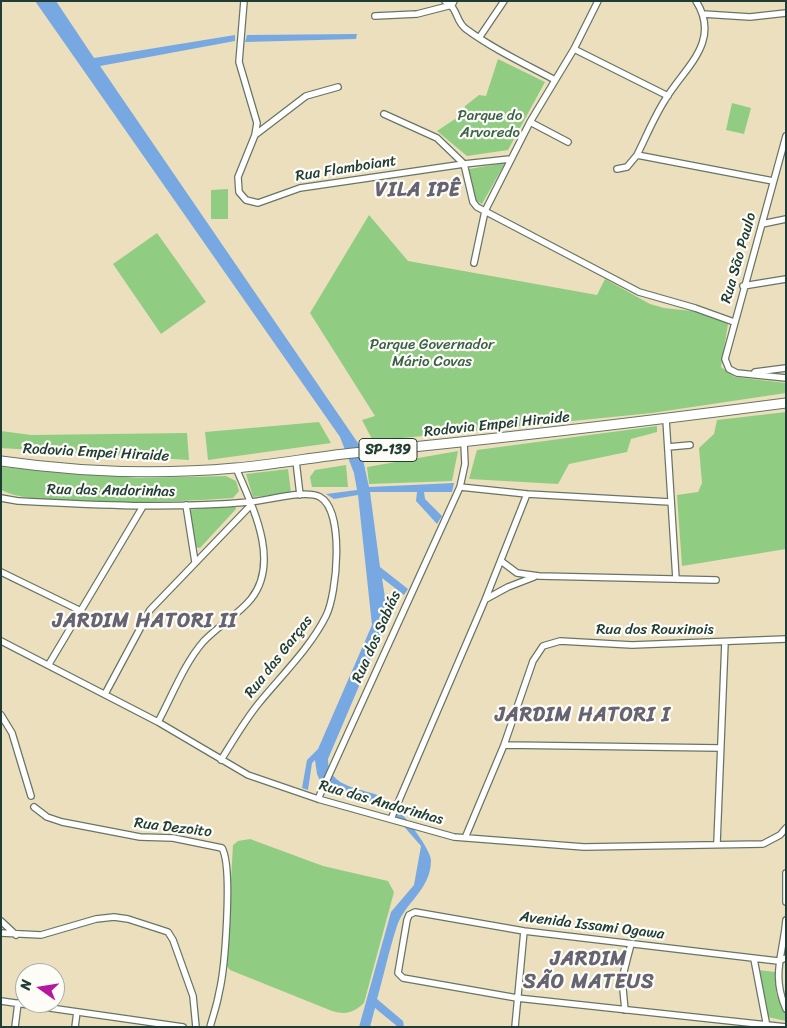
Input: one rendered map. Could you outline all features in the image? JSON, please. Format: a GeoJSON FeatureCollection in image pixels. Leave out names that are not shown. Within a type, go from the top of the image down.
{"type":"FeatureCollection","features":[{"type":"Feature","properties":{"kind":"main road","name":"Rodovia Empei Hiraide"},"geometry":{"type":"LineString","coordinates":[[1,461],[120,471],[236,468],[347,454],[464,444],[786,403]]}},
{"type":"Feature","properties":{"kind":"street","name":"Rua Flamboiant"},"geometry":{"type":"LineString","coordinates":[[244,1],[239,62],[256,117],[255,135],[241,168],[237,185],[242,196],[258,203],[300,188],[510,159]]}},
{"type":"Feature","properties":{"kind":"street"},"geometry":{"type":"LineString","coordinates":[[445,1],[453,3]]}},
{"type":"Feature","properties":{"kind":"street"},"geometry":{"type":"LineString","coordinates":[[479,38],[504,1]]}},
{"type":"Feature","properties":{"kind":"street"},"geometry":{"type":"LineString","coordinates":[[474,263],[485,211],[510,159],[574,49],[598,1]]}},
{"type":"Feature","properties":{"kind":"street"},"geometry":{"type":"LineString","coordinates":[[617,169],[627,167],[637,155],[668,96],[701,49],[705,27],[703,14],[696,1]]}},
{"type":"Feature","properties":{"kind":"street"},"geometry":{"type":"LineString","coordinates":[[375,16],[417,14],[453,3]]}},
{"type":"Feature","properties":{"kind":"street"},"geometry":{"type":"LineString","coordinates":[[453,3],[463,27],[479,38],[555,80]]}},
{"type":"Feature","properties":{"kind":"street"},"geometry":{"type":"LineString","coordinates":[[703,14],[750,17],[786,13]]}},
{"type":"Feature","properties":{"kind":"street"},"geometry":{"type":"LineString","coordinates":[[574,49],[668,96]]}},
{"type":"Feature","properties":{"kind":"street"},"geometry":{"type":"LineString","coordinates":[[255,135],[306,96],[338,87]]}},
{"type":"Feature","properties":{"kind":"street"},"geometry":{"type":"LineString","coordinates":[[384,114],[437,138],[464,164],[473,202],[485,211],[648,296],[696,308],[734,322]]}},
{"type":"Feature","properties":{"kind":"street"},"geometry":{"type":"LineString","coordinates":[[530,122],[568,142]]}},
{"type":"Feature","properties":{"kind":"street","name":"Rua São Paulo"},"geometry":{"type":"LineString","coordinates":[[746,374],[732,372],[725,362],[743,286],[786,136]]}},
{"type":"Feature","properties":{"kind":"street"},"geometry":{"type":"LineString","coordinates":[[637,155],[774,181]]}},
{"type":"Feature","properties":{"kind":"street"},"geometry":{"type":"LineString","coordinates":[[762,224],[786,219]]}},
{"type":"Feature","properties":{"kind":"street"},"geometry":{"type":"LineString","coordinates":[[743,286],[786,279]]}},
{"type":"Feature","properties":{"kind":"street"},"geometry":{"type":"LineString","coordinates":[[746,374],[786,368]]}},
{"type":"Feature","properties":{"kind":"street"},"geometry":{"type":"LineString","coordinates":[[746,374],[786,378]]}},
{"type":"Feature","properties":{"kind":"street"},"geometry":{"type":"LineString","coordinates":[[666,419],[676,580]]}},
{"type":"Feature","properties":{"kind":"street","name":"Rua dos Sabiás"},"geometry":{"type":"LineString","coordinates":[[318,799],[460,487],[465,464],[464,444]]}},
{"type":"Feature","properties":{"kind":"street"},"geometry":{"type":"LineString","coordinates":[[668,447],[690,445]]}},
{"type":"Feature","properties":{"kind":"street"},"geometry":{"type":"LineString","coordinates":[[296,461],[300,495]]}},
{"type":"Feature","properties":{"kind":"street"},"geometry":{"type":"LineString","coordinates":[[158,722],[196,652],[221,624],[251,600],[261,582],[264,560],[260,531],[236,468]]}},
{"type":"Feature","properties":{"kind":"street"},"geometry":{"type":"LineString","coordinates":[[460,487],[527,494],[670,502]]}},
{"type":"Feature","properties":{"kind":"street","name":"Rua das Garças"},"geometry":{"type":"LineString","coordinates":[[221,760],[258,705],[318,630],[331,601],[337,567],[331,513],[321,498],[312,494],[300,495]]}},
{"type":"Feature","properties":{"kind":"street"},"geometry":{"type":"LineString","coordinates":[[391,819],[485,600],[527,494]]}},
{"type":"Feature","properties":{"kind":"street","name":"Rua das Andorinhas"},"geometry":{"type":"LineString","coordinates":[[1,498],[18,501],[142,508],[251,504],[300,495]]}},
{"type":"Feature","properties":{"kind":"street"},"geometry":{"type":"LineString","coordinates":[[105,694],[150,610],[251,504]]}},
{"type":"Feature","properties":{"kind":"street"},"geometry":{"type":"LineString","coordinates":[[186,505],[195,562]]}},
{"type":"Feature","properties":{"kind":"street"},"geometry":{"type":"LineString","coordinates":[[49,664],[142,508]]}},
{"type":"Feature","properties":{"kind":"street"},"geometry":{"type":"LineString","coordinates":[[501,561],[517,573],[539,576],[716,580]]}},
{"type":"Feature","properties":{"kind":"street"},"geometry":{"type":"LineString","coordinates":[[1,572],[81,611]]}},
{"type":"Feature","properties":{"kind":"street"},"geometry":{"type":"LineString","coordinates":[[485,600],[508,587],[539,576]]}},
{"type":"Feature","properties":{"kind":"street","name":"Rua dos Rouxinois"},"geometry":{"type":"LineString","coordinates":[[504,745],[533,661],[543,646],[554,642],[624,645],[786,639]]}},
{"type":"Feature","properties":{"kind":"street","name":"Rua das Andorinhas"},"geometry":{"type":"LineString","coordinates":[[1,641],[49,664],[158,722],[221,760],[257,778],[318,799],[465,838],[584,847],[717,843],[763,844],[780,835],[786,828]]}},
{"type":"Feature","properties":{"kind":"street"},"geometry":{"type":"LineString","coordinates":[[717,843],[724,642]]}},
{"type":"Feature","properties":{"kind":"street"},"geometry":{"type":"LineString","coordinates":[[1,715],[12,733],[30,796]]}},
{"type":"Feature","properties":{"kind":"street"},"geometry":{"type":"LineString","coordinates":[[465,838],[504,745],[720,748]]}},
{"type":"Feature","properties":{"kind":"street","name":"Rua Dezoito"},"geometry":{"type":"LineString","coordinates":[[34,808],[47,817],[62,822],[140,837],[174,838],[222,848],[226,868],[225,952],[219,992],[210,1027]]}},
{"type":"Feature","properties":{"kind":"street"},"geometry":{"type":"LineString","coordinates":[[786,873],[786,902]]}},
{"type":"Feature","properties":{"kind":"street","name":"Avenida Issami Ogawa"},"geometry":{"type":"LineString","coordinates":[[517,998],[399,976],[409,915],[416,912],[524,931],[778,961]]}},
{"type":"Feature","properties":{"kind":"street"},"geometry":{"type":"LineString","coordinates":[[1,933],[16,935],[46,934],[96,919],[114,917],[128,919],[168,932],[173,940],[193,996],[196,1027]]}},
{"type":"Feature","properties":{"kind":"street"},"geometry":{"type":"LineString","coordinates":[[786,920],[778,961],[778,986],[786,1009]]}},
{"type":"Feature","properties":{"kind":"street"},"geometry":{"type":"LineString","coordinates":[[1,921],[16,935]]}},
{"type":"Feature","properties":{"kind":"street"},"geometry":{"type":"LineString","coordinates":[[515,1027],[524,931]]}},
{"type":"Feature","properties":{"kind":"street"},"geometry":{"type":"LineString","coordinates":[[625,1010],[622,979],[631,944]]}},
{"type":"Feature","properties":{"kind":"street"},"geometry":{"type":"LineString","coordinates":[[754,958],[767,1026]]}},
{"type":"Feature","properties":{"kind":"street"},"geometry":{"type":"LineString","coordinates":[[778,961],[786,958]]}},
{"type":"Feature","properties":{"kind":"street"},"geometry":{"type":"LineString","coordinates":[[517,998],[786,1027]]}},
{"type":"Feature","properties":{"kind":"street"},"geometry":{"type":"LineString","coordinates":[[1,1001],[15,1003]]}},
{"type":"Feature","properties":{"kind":"street"},"geometry":{"type":"LineString","coordinates":[[65,1010],[139,1023],[183,1027]]}},
{"type":"Feature","properties":{"kind":"street"},"geometry":{"type":"LineString","coordinates":[[75,1027],[77,1012]]}},
{"type":"Feature","properties":{"kind":"street"},"geometry":{"type":"LineString","coordinates":[[15,1027],[17,1013]]}},
{"type":"Feature","properties":{"kind":"green space","name":"Parque do Arvoredo"},"geometry":{"type":"Polygon","coordinates":[[[498,59],[545,82],[508,150],[467,156],[437,131],[464,113],[465,106],[479,95],[486,96],[498,59]]]}},
{"type":"Feature","properties":{"kind":"green space"},"geometry":{"type":"Polygon","coordinates":[[[732,103],[751,108],[744,134],[726,130],[732,103]]]}},
{"type":"Feature","properties":{"kind":"green space"},"geometry":{"type":"Polygon","coordinates":[[[505,163],[482,204],[473,199],[467,173],[469,169],[505,163]]]}},
{"type":"Feature","properties":{"kind":"green space"},"geometry":{"type":"Polygon","coordinates":[[[228,189],[228,219],[211,219],[211,190],[228,189]]]}},
{"type":"Feature","properties":{"kind":"green space","name":"Parque Governador Mário Covas"},"geometry":{"type":"Polygon","coordinates":[[[369,215],[408,261],[597,295],[605,279],[650,304],[664,308],[701,312],[728,324],[721,367],[735,377],[786,383],[786,393],[652,413],[373,441],[362,420],[375,416],[310,313],[369,215]]]}},
{"type":"Feature","properties":{"kind":"green space"},"geometry":{"type":"Polygon","coordinates":[[[157,233],[206,302],[161,334],[113,264],[157,233]]]}},
{"type":"Feature","properties":{"kind":"green space"},"geometry":{"type":"Polygon","coordinates":[[[786,412],[786,549],[682,566],[677,495],[698,492],[702,483],[699,448],[714,434],[717,420],[786,412]]]}},
{"type":"Feature","properties":{"kind":"green space"},"geometry":{"type":"Polygon","coordinates":[[[319,422],[331,443],[208,460],[205,432],[319,422]]]}},
{"type":"Feature","properties":{"kind":"green space"},"geometry":{"type":"Polygon","coordinates":[[[657,426],[657,432],[631,439],[627,452],[569,464],[558,484],[469,479],[477,450],[657,426]]]}},
{"type":"Feature","properties":{"kind":"green space"},"geometry":{"type":"Polygon","coordinates":[[[1,431],[31,435],[187,433],[189,460],[1,448],[1,431]]]}},
{"type":"Feature","properties":{"kind":"green space"},"geometry":{"type":"Polygon","coordinates":[[[458,451],[452,481],[369,484],[367,467],[458,451]]]}},
{"type":"Feature","properties":{"kind":"green space"},"geometry":{"type":"Polygon","coordinates":[[[346,465],[348,487],[312,487],[310,477],[315,470],[346,465]]]}},
{"type":"Feature","properties":{"kind":"green space"},"geometry":{"type":"Polygon","coordinates":[[[1,467],[138,478],[226,476],[236,481],[239,491],[233,498],[168,501],[104,502],[38,499],[23,497],[1,490],[1,467]]]}},
{"type":"Feature","properties":{"kind":"green space"},"geometry":{"type":"Polygon","coordinates":[[[288,469],[291,493],[253,497],[246,474],[288,469]]]}},
{"type":"Feature","properties":{"kind":"green space"},"geometry":{"type":"Polygon","coordinates":[[[234,504],[236,509],[200,548],[195,547],[189,510],[234,504]]]}},
{"type":"Feature","properties":{"kind":"green space"},"geometry":{"type":"Polygon","coordinates":[[[250,839],[323,866],[388,881],[394,892],[364,1003],[356,1009],[345,1013],[332,1011],[230,970],[226,965],[233,845],[238,841],[250,839]]]}},
{"type":"Feature","properties":{"kind":"green space"},"geometry":{"type":"Polygon","coordinates":[[[758,970],[776,972],[776,993],[786,1014],[786,1021],[768,1017],[758,970]]]}},
{"type":"Feature","properties":{"kind":"water"},"geometry":{"type":"Polygon","coordinates":[[[35,1],[56,1],[94,58],[235,35],[235,41],[100,66],[360,446],[369,487],[454,483],[452,492],[424,492],[425,499],[442,516],[437,524],[416,501],[417,492],[370,492],[380,567],[408,589],[404,595],[382,578],[386,604],[385,625],[328,759],[329,769],[340,782],[390,801],[412,826],[425,846],[431,860],[427,880],[397,926],[377,999],[403,1021],[404,1027],[398,1027],[375,1008],[370,1027],[359,1027],[391,912],[414,885],[421,846],[387,807],[321,783],[317,774],[315,760],[312,763],[308,790],[302,788],[307,760],[318,749],[372,625],[358,495],[334,499],[326,494],[357,490],[354,473],[340,437],[35,1]]]}},
{"type":"Feature","properties":{"kind":"water"},"geometry":{"type":"Polygon","coordinates":[[[357,34],[356,39],[245,42],[247,35],[357,34]]]}},
{"type":"Feature","properties":{"kind":"district","name":"VILA IPÊ"},"geometry":{"type":"Point","coordinates":[418,191]}},
{"type":"Feature","properties":{"kind":"district","name":"JARDIM HATORI II"},"geometry":{"type":"Point","coordinates":[145,622]}},
{"type":"Feature","properties":{"kind":"district","name":"JARDIM HATORI I"},"geometry":{"type":"Point","coordinates":[583,716]}},
{"type":"Feature","properties":{"kind":"district","name":"JARDIM SÃO MATEUS"},"geometry":{"type":"Point","coordinates":[589,972]}}]}
